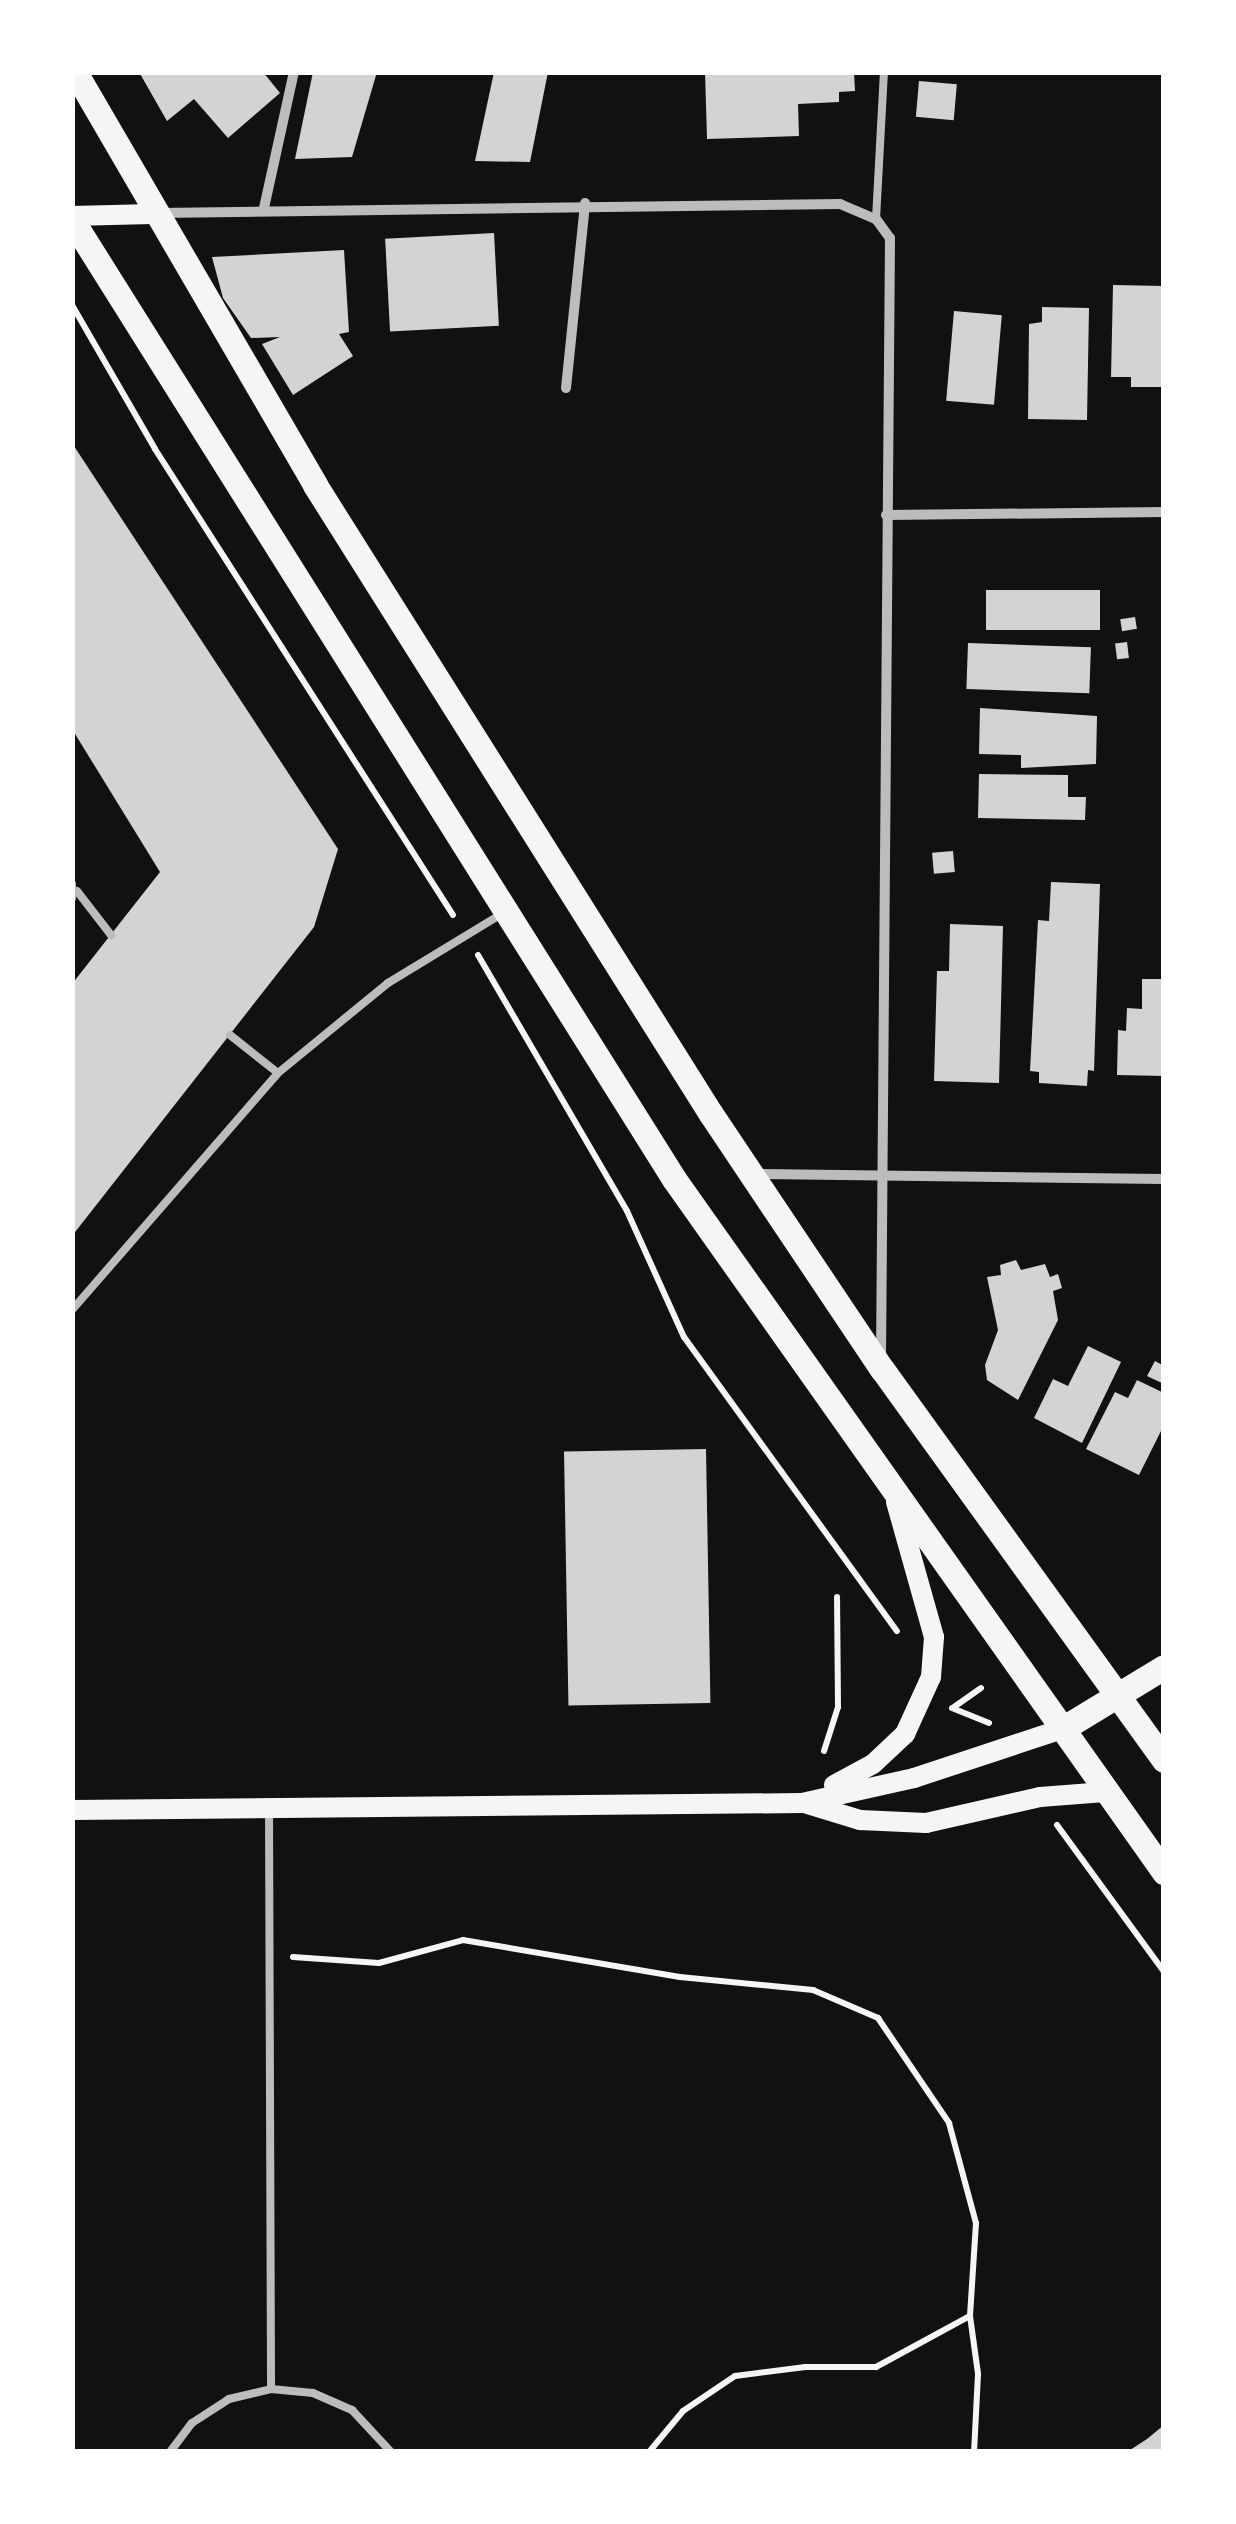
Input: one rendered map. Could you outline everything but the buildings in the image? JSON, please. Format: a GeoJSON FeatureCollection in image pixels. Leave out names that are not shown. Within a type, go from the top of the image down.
{"type":"FeatureCollection","features":[{"type":"Feature","properties":{"kind":"main road"},"geometry":{"type":"LineString","coordinates":[[75,72],[152,214],[434,676],[751,1174],[882,1369],[1164,1760]]}},
{"type":"Feature","properties":{"kind":"main road"},"geometry":{"type":"LineString","coordinates":[[152,214],[72,218],[503,913],[674,1179],[894,1496],[1164,1872]]}},
{"type":"Feature","properties":{"kind":"main road"},"geometry":{"type":"LineString","coordinates":[[802,1803],[873,1764],[905,1734],[931,1677],[934,1637],[894,1496]]}},
{"type":"Feature","properties":{"kind":"main road"},"geometry":{"type":"LineString","coordinates":[[72,1810],[802,1803],[914,1778],[1062,1729],[1164,1667]]}},
{"type":"Feature","properties":{"kind":"main road"},"geometry":{"type":"LineString","coordinates":[[802,1803],[860,1820],[926,1823],[1040,1798],[1105,1792]]}},
{"type":"Feature","properties":{"kind":"street"},"geometry":{"type":"LineString","coordinates":[[264,208],[294,72]]}},
{"type":"Feature","properties":{"kind":"street"},"geometry":{"type":"LineString","coordinates":[[152,214],[264,208],[584,203],[840,204],[876,219],[890,238],[880,1174],[882,1369]]}},
{"type":"Feature","properties":{"kind":"street"},"geometry":{"type":"LineString","coordinates":[[566,388],[584,203]]}},
{"type":"Feature","properties":{"kind":"street"},"geometry":{"type":"LineString","coordinates":[[886,515],[1164,512]]}},
{"type":"Feature","properties":{"kind":"street"},"geometry":{"type":"LineString","coordinates":[[751,1174],[1164,1179]]}},
{"type":"Feature","properties":{"kind":"lane"},"geometry":{"type":"LineString","coordinates":[[876,219],[884,72]]}},
{"type":"Feature","properties":{"kind":"lane"},"geometry":{"type":"LineString","coordinates":[[74,891],[111,934]]}},
{"type":"Feature","properties":{"kind":"lane"},"geometry":{"type":"LineString","coordinates":[[72,1310],[278,1074],[388,983],[503,913]]}},
{"type":"Feature","properties":{"kind":"lane"},"geometry":{"type":"LineString","coordinates":[[230,1035],[278,1074]]}},
{"type":"Feature","properties":{"kind":"lane"},"geometry":{"type":"LineString","coordinates":[[269,1808],[271,2389]]}},
{"type":"Feature","properties":{"kind":"lane"},"geometry":{"type":"LineString","coordinates":[[170,2452],[192,2423],[229,2399],[271,2389],[313,2393],[352,2410],[391,2452]]}},
{"type":"Feature","properties":{"kind":"path"},"geometry":{"type":"LineString","coordinates":[[72,306],[155,450],[467,937],[627,1211],[684,1337],[902,1638]]}},
{"type":"Feature","properties":{"kind":"path"},"geometry":{"type":"LineString","coordinates":[[824,1751],[838,1707],[836,1597]]}},
{"type":"Feature","properties":{"kind":"path"},"geometry":{"type":"LineString","coordinates":[[954,1708],[981,1688]]}},
{"type":"Feature","properties":{"kind":"path"},"geometry":{"type":"LineString","coordinates":[[940,1708],[954,1708],[991,1725]]}},
{"type":"Feature","properties":{"kind":"path"},"geometry":{"type":"LineString","coordinates":[[1068,1842],[1164,1972]]}},
{"type":"Feature","properties":{"kind":"path"},"geometry":{"type":"LineString","coordinates":[[267,1956],[379,1962],[463,1940],[680,1976],[814,1990],[878,2018],[949,2123],[976,2222],[970,2316],[978,2374],[974,2452]]}},
{"type":"Feature","properties":{"kind":"path"},"geometry":{"type":"LineString","coordinates":[[649,2452],[683,2411],[735,2376],[805,2367],[876,2367],[970,2316]]}}]}
